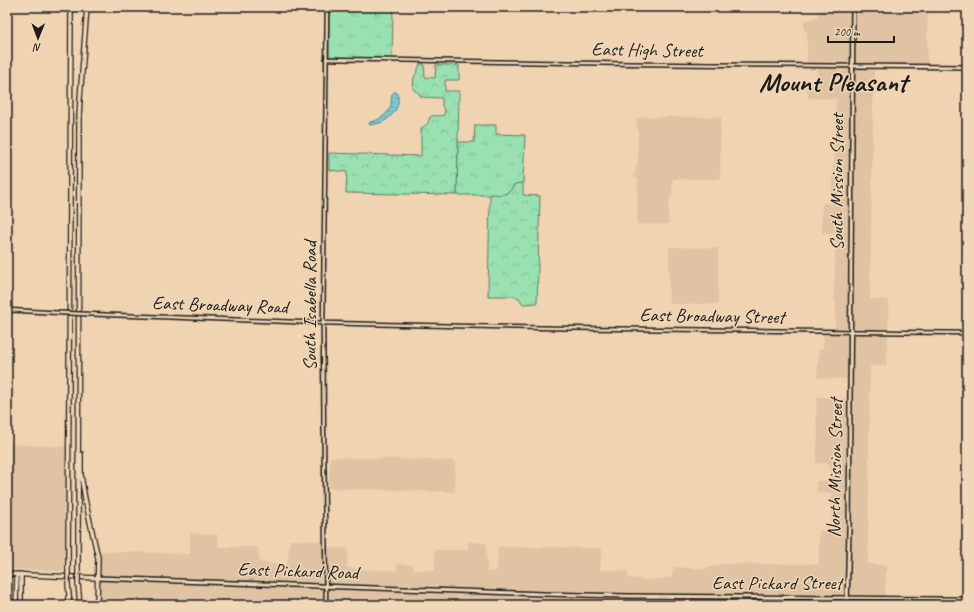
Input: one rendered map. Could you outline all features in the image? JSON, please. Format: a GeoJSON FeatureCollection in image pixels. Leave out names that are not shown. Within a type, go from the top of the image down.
{"type":"FeatureCollection","features":[{"type":"Feature","properties":{"kind":"highway"},"geometry":{"type":"LineString","coordinates":[[70,605],[68,569],[71,7]]}},
{"type":"Feature","properties":{"kind":"highway"},"geometry":{"type":"LineString","coordinates":[[80,605],[78,584],[79,119],[87,7]]}},
{"type":"Feature","properties":{"kind":"highway"},"geometry":{"type":"LineString","coordinates":[[78,439],[85,504],[98,558],[97,605]]}},
{"type":"Feature","properties":{"kind":"highway","name":"East Pickard Road"},"geometry":{"type":"LineString","coordinates":[[7,574],[98,578]]}},
{"type":"Feature","properties":{"kind":"highway"},"geometry":{"type":"LineString","coordinates":[[16,605],[19,574]]}},
{"type":"Feature","properties":{"kind":"highway"},"geometry":{"type":"LineString","coordinates":[[19,574],[21,605]]}},
{"type":"Feature","properties":{"kind":"highway"},"geometry":{"type":"LineString","coordinates":[[67,605],[69,590]]}},
{"type":"Feature","properties":{"kind":"main road","name":"South Mission Street"},"geometry":{"type":"LineString","coordinates":[[850,332],[853,7]]}},
{"type":"Feature","properties":{"kind":"main road","name":"East High Street"},"geometry":{"type":"LineString","coordinates":[[852,66],[967,67]]}},
{"type":"Feature","properties":{"kind":"main road","name":"North Mission Street"},"geometry":{"type":"LineString","coordinates":[[847,605],[850,332]]}},
{"type":"Feature","properties":{"kind":"main road","name":"East Pickard Road"},"geometry":{"type":"LineString","coordinates":[[98,578],[587,596]]}},
{"type":"Feature","properties":{"kind":"main road","name":"East Pickard Street"},"geometry":{"type":"LineString","coordinates":[[587,596],[847,598]]}},
{"type":"Feature","properties":{"kind":"street","name":"South Isabella Road"},"geometry":{"type":"LineString","coordinates":[[326,605],[323,323],[327,7]]}},
{"type":"Feature","properties":{"kind":"street","name":"East High Street"},"geometry":{"type":"LineString","coordinates":[[326,59],[852,66]]}},
{"type":"Feature","properties":{"kind":"street","name":"East Broadway Road"},"geometry":{"type":"LineString","coordinates":[[7,310],[323,323],[456,325]]}},
{"type":"Feature","properties":{"kind":"street","name":"East Broadway Street"},"geometry":{"type":"LineString","coordinates":[[456,325],[967,333]]}},
{"type":"Feature","properties":{"kind":"street","name":"East Pickard Street"},"geometry":{"type":"LineString","coordinates":[[847,598],[967,599]]}},
{"type":"Feature","properties":{"kind":"shaded area"},"geometry":{"type":"Polygon","coordinates":[[[822,7],[928,7],[927,64],[874,63],[874,47],[870,299],[889,300],[886,366],[870,366],[868,564],[886,565],[885,598],[967,599],[967,605],[97,605],[97,551],[190,554],[190,533],[218,535],[218,547],[258,547],[259,562],[287,565],[290,540],[325,541],[326,548],[348,548],[347,568],[397,571],[397,564],[413,565],[413,570],[435,570],[435,550],[468,550],[468,542],[486,543],[487,572],[497,571],[498,547],[602,548],[600,570],[628,571],[628,578],[645,580],[671,578],[674,567],[704,569],[722,564],[819,564],[819,531],[831,531],[832,494],[817,493],[816,481],[830,480],[830,464],[816,463],[818,434],[816,419],[817,397],[846,398],[846,379],[817,378],[819,349],[823,349],[824,332],[835,332],[836,299],[834,299],[836,233],[822,233],[822,204],[831,203],[835,150],[836,99],[808,98],[807,85],[817,83],[818,66],[807,66],[807,32],[804,31],[804,20],[817,17],[822,7]]]}},
{"type":"Feature","properties":{"kind":"shaded area"},"geometry":{"type":"Polygon","coordinates":[[[721,117],[720,179],[673,179],[672,195],[669,200],[668,224],[637,224],[638,178],[635,178],[634,176],[638,161],[638,131],[636,121],[637,118],[721,117]]]}},
{"type":"Feature","properties":{"kind":"shaded area"},"geometry":{"type":"Polygon","coordinates":[[[669,247],[718,248],[718,304],[669,304],[669,247]]]}},
{"type":"Feature","properties":{"kind":"shaded area"},"geometry":{"type":"Polygon","coordinates":[[[7,444],[67,447],[66,545],[64,571],[7,569],[7,444]]]}},
{"type":"Feature","properties":{"kind":"shaded area"},"geometry":{"type":"Polygon","coordinates":[[[330,457],[455,461],[455,492],[329,488],[330,457]]]}},
{"type":"Feature","properties":{"kind":"green space"},"geometry":{"type":"Polygon","coordinates":[[[329,7],[393,7],[392,59],[330,57],[329,7]]]}},
{"type":"Feature","properties":{"kind":"green space"},"geometry":{"type":"Polygon","coordinates":[[[420,64],[424,64],[425,77],[435,78],[436,65],[459,65],[459,80],[445,80],[445,91],[459,91],[457,195],[346,193],[347,172],[329,170],[329,153],[421,156],[421,129],[428,123],[430,117],[444,115],[445,111],[442,106],[442,98],[421,97],[418,92],[414,90],[414,77],[420,64]]]}},
{"type":"Feature","properties":{"kind":"green space"},"geometry":{"type":"Polygon","coordinates":[[[475,125],[496,125],[496,134],[525,135],[523,183],[515,184],[511,190],[504,195],[457,195],[458,142],[474,142],[475,125]]]}},
{"type":"Feature","properties":{"kind":"green space"},"geometry":{"type":"Polygon","coordinates":[[[523,183],[523,195],[540,196],[537,303],[523,304],[519,298],[514,296],[488,296],[490,194],[505,194],[510,191],[515,184],[523,183]]]}},
{"type":"Feature","properties":{"kind":"water"},"geometry":{"type":"Polygon","coordinates":[[[394,92],[396,92],[398,96],[398,104],[395,111],[384,121],[370,125],[370,122],[380,119],[386,114],[390,108],[394,92]]]}},
{"type":"Feature","properties":{"kind":"district","name":"Mount Pleasant"},"geometry":{"type":"Point","coordinates":[833,82]}}]}
